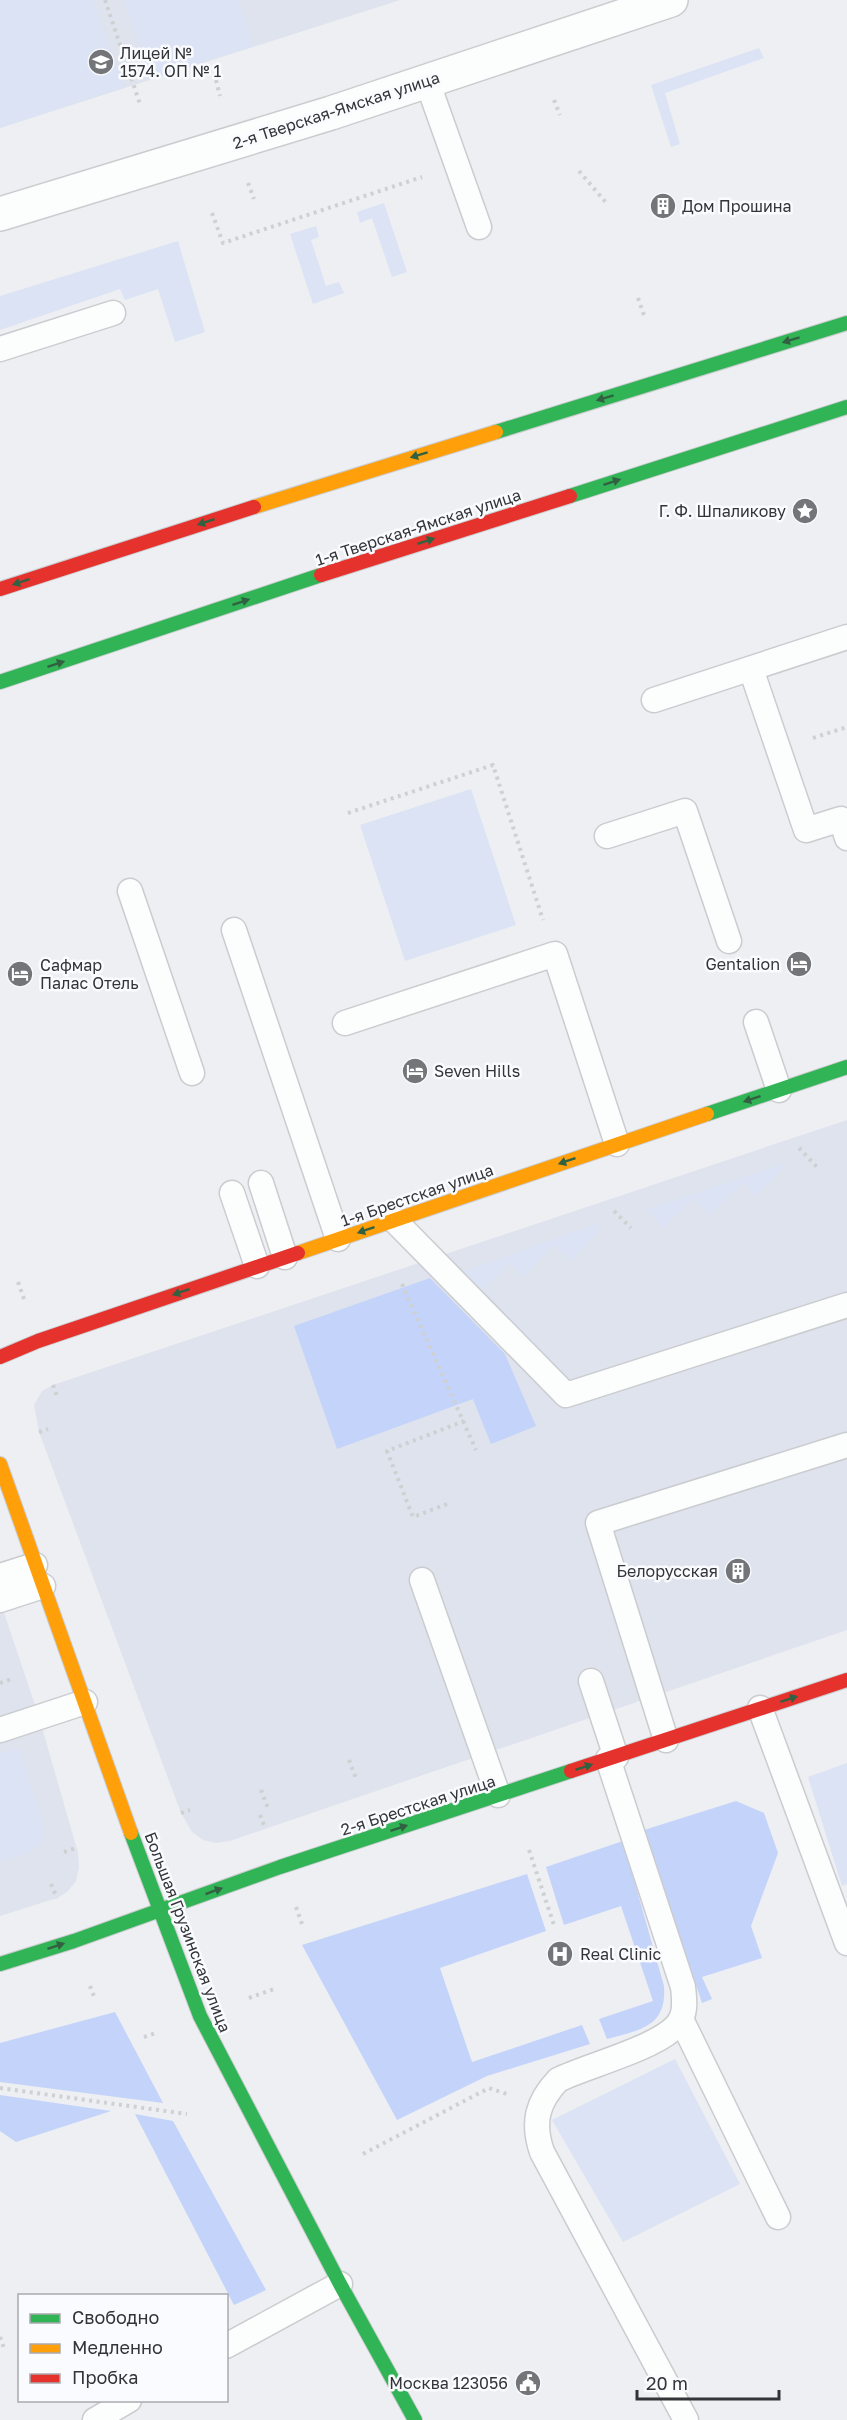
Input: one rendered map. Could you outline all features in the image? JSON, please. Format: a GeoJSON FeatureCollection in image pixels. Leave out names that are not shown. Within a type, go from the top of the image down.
{"type":"FeatureCollection","features":[{"type":"Feature","properties":{"kind":"main road"},"geometry":{"type":"LineString","coordinates":[[0,589],[262,504],[847,323]]}},
{"type":"Feature","properties":{"kind":"main road","name":"1-я Тверская-Ямская улица"},"geometry":{"type":"LineString","coordinates":[[0,682],[346,567],[847,407]]}},
{"type":"Feature","properties":{"kind":"main road","name":"1-я Брестская улица"},"geometry":{"type":"LineString","coordinates":[[0,1357],[38,1341],[257,1266],[847,1067]]}},
{"type":"Feature","properties":{"kind":"main road","name":"Большая Грузинская улица"},"geometry":{"type":"LineString","coordinates":[[0,1464],[159,1910],[200,2016],[340,2283],[415,2420]]}},
{"type":"Feature","properties":{"kind":"main road","name":"2-я Брестская улица"},"geometry":{"type":"LineString","coordinates":[[0,1964],[280,1867],[847,1680]]}},
{"type":"Feature","properties":{"kind":"street","name":"2-я Тверская-Ямская улица"},"geometry":{"type":"LineString","coordinates":[[0,214],[331,113],[670,0]]}},
{"type":"Feature","properties":{"kind":"lane"},"geometry":{"type":"LineString","coordinates":[[427,81],[479,227]]}},
{"type":"Feature","properties":{"kind":"lane"},"geometry":{"type":"LineString","coordinates":[[0,349],[113,313]]}},
{"type":"Feature","properties":{"kind":"lane"},"geometry":{"type":"LineString","coordinates":[[654,700],[847,637]]}},
{"type":"Feature","properties":{"kind":"lane"},"geometry":{"type":"LineString","coordinates":[[751,669],[806,830],[840,819],[847,838]]}},
{"type":"Feature","properties":{"kind":"lane"},"geometry":{"type":"LineString","coordinates":[[608,836],[685,811],[729,941]]}},
{"type":"Feature","properties":{"kind":"lane"},"geometry":{"type":"LineString","coordinates":[[130,891],[192,1073]]}},
{"type":"Feature","properties":{"kind":"lane"},"geometry":{"type":"LineString","coordinates":[[234,930],[338,1239]]}},
{"type":"Feature","properties":{"kind":"lane"},"geometry":{"type":"LineString","coordinates":[[345,1023],[555,954],[617,1144]]}},
{"type":"Feature","properties":{"kind":"lane"},"geometry":{"type":"LineString","coordinates":[[756,1022],[779,1090]]}},
{"type":"Feature","properties":{"kind":"lane"},"geometry":{"type":"LineString","coordinates":[[261,1184],[285,1257]]}},
{"type":"Feature","properties":{"kind":"lane"},"geometry":{"type":"LineString","coordinates":[[232,1193],[257,1266]]}},
{"type":"Feature","properties":{"kind":"lane"},"geometry":{"type":"LineString","coordinates":[[394,1220],[566,1395],[847,1305]]}},
{"type":"Feature","properties":{"kind":"lane"},"geometry":{"type":"LineString","coordinates":[[666,1740],[598,1523],[847,1445]]}},
{"type":"Feature","properties":{"kind":"lane"},"geometry":{"type":"LineString","coordinates":[[0,1576],[39,1575]]}},
{"type":"Feature","properties":{"kind":"lane"},"geometry":{"type":"LineString","coordinates":[[0,1599],[39,1575]]}},
{"type":"Feature","properties":{"kind":"lane"},"geometry":{"type":"LineString","coordinates":[[422,1580],[498,1796]]}},
{"type":"Feature","properties":{"kind":"lane"},"geometry":{"type":"LineString","coordinates":[[591,1681],[612,1758],[682,1987],[684,2008],[675,2028],[657,2040],[558,2080],[547,2092],[539,2106],[536,2122],[537,2138],[542,2152],[686,2420]]}},
{"type":"Feature","properties":{"kind":"lane"},"geometry":{"type":"LineString","coordinates":[[0,1730],[85,1702]]}},
{"type":"Feature","properties":{"kind":"lane"},"geometry":{"type":"LineString","coordinates":[[760,1708],[847,1943]]}},
{"type":"Feature","properties":{"kind":"lane"},"geometry":{"type":"LineString","coordinates":[[681,2019],[778,2217]]}},
{"type":"Feature","properties":{"kind":"lane"},"geometry":{"type":"LineString","coordinates":[[228,2345],[340,2283]]}},
{"type":"Feature","properties":{"kind":"lane"},"geometry":{"type":"LineString","coordinates":[[95,2420],[126,2402]]}},
{"type":"Feature","properties":{"kind":"path"},"geometry":{"type":"LineString","coordinates":[[105,0],[140,104]]}},
{"type":"Feature","properties":{"kind":"path"},"geometry":{"type":"LineString","coordinates":[[216,80],[220,96]]}},
{"type":"Feature","properties":{"kind":"path"},"geometry":{"type":"LineString","coordinates":[[554,100],[560,115]]}},
{"type":"Feature","properties":{"kind":"path"},"geometry":{"type":"LineString","coordinates":[[212,213],[223,243],[457,165]]}},
{"type":"Feature","properties":{"kind":"path"},"geometry":{"type":"LineString","coordinates":[[579,171],[608,205]]}},
{"type":"Feature","properties":{"kind":"path"},"geometry":{"type":"LineString","coordinates":[[248,183],[254,200]]}},
{"type":"Feature","properties":{"kind":"path"},"geometry":{"type":"LineString","coordinates":[[638,298],[645,318]]}},
{"type":"Feature","properties":{"kind":"path"},"geometry":{"type":"LineString","coordinates":[[348,813],[493,765],[555,954]]}},
{"type":"Feature","properties":{"kind":"path"},"geometry":{"type":"LineString","coordinates":[[799,1148],[817,1167]]}},
{"type":"Feature","properties":{"kind":"path"},"geometry":{"type":"LineString","coordinates":[[614,1211],[631,1228]]}},
{"type":"Feature","properties":{"kind":"path"},"geometry":{"type":"LineString","coordinates":[[18,1282],[24,1299]]}},
{"type":"Feature","properties":{"kind":"path"},"geometry":{"type":"LineString","coordinates":[[401,1283],[476,1450]]}},
{"type":"Feature","properties":{"kind":"path"},"geometry":{"type":"LineString","coordinates":[[53,1384],[58,1399]]}},
{"type":"Feature","properties":{"kind":"path"},"geometry":{"type":"LineString","coordinates":[[447,1504],[413,1517],[387,1451],[464,1421]]}},
{"type":"Feature","properties":{"kind":"path"},"geometry":{"type":"LineString","coordinates":[[39,1432],[48,1429]]}},
{"type":"Feature","properties":{"kind":"path"},"geometry":{"type":"LineString","coordinates":[[0,1683],[12,1679]]}},
{"type":"Feature","properties":{"kind":"path"},"geometry":{"type":"LineString","coordinates":[[349,1760],[357,1781]]}},
{"type":"Feature","properties":{"kind":"path"},"geometry":{"type":"LineString","coordinates":[[261,1790],[269,1811]]}},
{"type":"Feature","properties":{"kind":"path"},"geometry":{"type":"LineString","coordinates":[[181,1813],[190,1810]]}},
{"type":"Feature","properties":{"kind":"path"},"geometry":{"type":"LineString","coordinates":[[260,1815],[265,1828]]}},
{"type":"Feature","properties":{"kind":"path"},"geometry":{"type":"LineString","coordinates":[[64,1852],[76,1848]]}},
{"type":"Feature","properties":{"kind":"path"},"geometry":{"type":"LineString","coordinates":[[529,1850],[555,1928]]}},
{"type":"Feature","properties":{"kind":"path"},"geometry":{"type":"LineString","coordinates":[[51,1884],[57,1898]]}},
{"type":"Feature","properties":{"kind":"path"},"geometry":{"type":"LineString","coordinates":[[296,1906],[302,1924]]}},
{"type":"Feature","properties":{"kind":"path"},"geometry":{"type":"LineString","coordinates":[[90,1986],[95,1999]]}},
{"type":"Feature","properties":{"kind":"path"},"geometry":{"type":"LineString","coordinates":[[249,1998],[276,1988]]}},
{"type":"Feature","properties":{"kind":"path"},"geometry":{"type":"LineString","coordinates":[[144,2037],[156,2033]]}},
{"type":"Feature","properties":{"kind":"path"},"geometry":{"type":"LineString","coordinates":[[0,2088],[187,2115]]}},
{"type":"Feature","properties":{"kind":"path"},"geometry":{"type":"LineString","coordinates":[[363,2154],[489,2088],[539,2106]]}},
{"type":"Feature","properties":{"kind":"path"},"geometry":{"type":"LineString","coordinates":[[0,2337],[5,2351]]}},
{"type":"Feature","properties":{"kind":"shaded area","name":"Лицей № 1574. ОП № 1"},"geometry":{"type":"Polygon","coordinates":[[[0,0],[400,0],[0,128],[0,0]]]}},
{"type":"Feature","properties":{"kind":"shaded area"},"geometry":{"type":"Polygon","coordinates":[[[0,0],[93,0],[124,87],[0,128],[0,0]]]}},
{"type":"Feature","properties":{"kind":"shaded area"},"geometry":{"type":"Polygon","coordinates":[[[124,0],[238,0],[253,46],[151,79],[124,0]]]}},
{"type":"Feature","properties":{"kind":"shaded area"},"geometry":{"type":"Polygon","coordinates":[[[759,48],[764,58],[665,93],[680,144],[671,147],[651,85],[759,48]]]}},
{"type":"Feature","properties":{"kind":"shaded area"},"geometry":{"type":"Polygon","coordinates":[[[384,203],[407,272],[392,277],[372,218],[360,223],[357,212],[384,203]]]}},
{"type":"Feature","properties":{"kind":"shaded area"},"geometry":{"type":"Polygon","coordinates":[[[316,226],[319,237],[311,240],[326,286],[339,282],[344,293],[313,304],[290,234],[316,226]]]}},
{"type":"Feature","properties":{"kind":"shaded area"},"geometry":{"type":"Polygon","coordinates":[[[178,241],[205,332],[175,342],[158,289],[125,300],[120,289],[0,330],[0,296],[178,241]]]}},
{"type":"Feature","properties":{"kind":"shaded area"},"geometry":{"type":"Polygon","coordinates":[[[471,789],[516,925],[405,961],[360,825],[471,789]]]}},
{"type":"Feature","properties":{"kind":"shaded area"},"geometry":{"type":"Polygon","coordinates":[[[847,1120],[847,1630],[230,1841],[216,1843],[203,1840],[192,1832],[181,1813],[39,1432],[34,1405],[42,1391],[53,1385],[847,1120]]]}},
{"type":"Feature","properties":{"kind":"shaded area"},"geometry":{"type":"Polygon","coordinates":[[[783,1164],[785,1166],[756,1196],[743,1183],[710,1214],[693,1198],[663,1228],[646,1209],[783,1164]]]}},
{"type":"Feature","properties":{"kind":"shaded area"},"geometry":{"type":"Polygon","coordinates":[[[596,1224],[601,1229],[570,1261],[554,1245],[523,1277],[510,1264],[483,1290],[564,1373],[562,1375],[462,1272],[596,1224]]]}},
{"type":"Feature","properties":{"kind":"shaded area"},"geometry":{"type":"Polygon","coordinates":[[[430,1278],[505,1354],[536,1426],[491,1444],[473,1399],[337,1449],[294,1326],[430,1278]]]}},
{"type":"Feature","properties":{"kind":"shaded area"},"geometry":{"type":"Polygon","coordinates":[[[0,1601],[39,1717],[78,1853],[79,1867],[76,1881],[67,1892],[57,1898],[0,1916],[0,1601]]]}},
{"type":"Feature","properties":{"kind":"shaded area"},"geometry":{"type":"Polygon","coordinates":[[[18,1748],[44,1830],[41,1844],[30,1852],[0,1861],[0,1754],[18,1748]]]}},
{"type":"Feature","properties":{"kind":"shaded area"},"geometry":{"type":"Polygon","coordinates":[[[847,1763],[847,1884],[842,1886],[808,1777],[847,1763]]]}},
{"type":"Feature","properties":{"kind":"shaded area"},"geometry":{"type":"Polygon","coordinates":[[[736,1801],[764,1813],[778,1853],[751,1926],[762,1958],[702,1977],[712,1999],[702,2003],[644,1830],[736,1801]]]}},
{"type":"Feature","properties":{"kind":"shaded area"},"geometry":{"type":"Polygon","coordinates":[[[623,1841],[664,1986],[664,2000],[656,2018],[649,2024],[630,2033],[607,2039],[599,2019],[653,2001],[621,1906],[564,1925],[546,1867],[623,1841]]]}},
{"type":"Feature","properties":{"kind":"shaded area"},"geometry":{"type":"Polygon","coordinates":[[[527,1874],[546,1931],[440,1968],[472,2062],[582,2025],[590,2044],[487,2076],[397,2120],[302,1945],[527,1874]]]}},
{"type":"Feature","properties":{"kind":"shaded area"},"geometry":{"type":"Polygon","coordinates":[[[115,2012],[163,2103],[0,2082],[0,2043],[115,2012]]]}},
{"type":"Feature","properties":{"kind":"shaded area"},"geometry":{"type":"Polygon","coordinates":[[[675,2059],[740,2184],[623,2242],[552,2120],[675,2059]]]}},
{"type":"Feature","properties":{"kind":"shaded area"},"geometry":{"type":"Polygon","coordinates":[[[0,2095],[111,2111],[16,2142],[0,2131],[0,2095]]]}},
{"type":"Feature","properties":{"kind":"shaded area"},"geometry":{"type":"Polygon","coordinates":[[[135,2114],[173,2121],[266,2290],[234,2305],[135,2114]]]}},
{"type":"Feature","properties":{"kind":"traffic: fast"},"geometry":{"type":"LineString","coordinates":[[496,432],[847,323]]}},
{"type":"Feature","properties":{"kind":"traffic: fast"},"geometry":{"type":"LineString","coordinates":[[570,496],[847,407]]}},
{"type":"Feature","properties":{"kind":"traffic: fast"},"geometry":{"type":"LineString","coordinates":[[0,682],[321,575]]}},
{"type":"Feature","properties":{"kind":"traffic: fast"},"geometry":{"type":"LineString","coordinates":[[707,1114],[847,1067]]}},
{"type":"Feature","properties":{"kind":"traffic: fast"},"geometry":{"type":"LineString","coordinates":[[0,1964],[74,1941],[280,1867],[571,1771]]}},
{"type":"Feature","properties":{"kind":"traffic: fast"},"geometry":{"type":"LineString","coordinates":[[131,1833],[200,2016],[340,2284],[415,2420]]}},
{"type":"Feature","properties":{"kind":"traffic: slow"},"geometry":{"type":"LineString","coordinates":[[254,507],[496,432]]}},
{"type":"Feature","properties":{"kind":"traffic: slow"},"geometry":{"type":"LineString","coordinates":[[298,1253],[707,1114]]}},
{"type":"Feature","properties":{"kind":"traffic: slow"},"geometry":{"type":"LineString","coordinates":[[0,1464],[131,1833]]}},
{"type":"Feature","properties":{"kind":"traffic: jam"},"geometry":{"type":"LineString","coordinates":[[321,575],[570,496]]}},
{"type":"Feature","properties":{"kind":"traffic: jam"},"geometry":{"type":"LineString","coordinates":[[0,589],[254,507]]}},
{"type":"Feature","properties":{"kind":"traffic: jam"},"geometry":{"type":"LineString","coordinates":[[0,1357],[38,1341],[298,1253]]}},
{"type":"Feature","properties":{"kind":"traffic: jam"},"geometry":{"type":"LineString","coordinates":[[571,1771],[847,1680]]}},
{"type":"Feature","properties":{"kind":"place","name":"Лицей № 1574. ОП № 1"},"geometry":{"type":"Point","coordinates":[101,62]}},
{"type":"Feature","properties":{"kind":"place","name":"Дом Прошина"},"geometry":{"type":"Point","coordinates":[663,206]}},
{"type":"Feature","properties":{"kind":"place","name":"Г. Ф. Шпаликову"},"geometry":{"type":"Point","coordinates":[805,511]}},
{"type":"Feature","properties":{"kind":"place","name":"Gentalion"},"geometry":{"type":"Point","coordinates":[799,964]}},
{"type":"Feature","properties":{"kind":"place","name":"Сафмар Палас Отель"},"geometry":{"type":"Point","coordinates":[20,974]}},
{"type":"Feature","properties":{"kind":"place","name":"Seven Hills"},"geometry":{"type":"Point","coordinates":[415,1071]}},
{"type":"Feature","properties":{"kind":"place","name":"Белорусская"},"geometry":{"type":"Point","coordinates":[738,1571]}},
{"type":"Feature","properties":{"kind":"place","name":"Real Clinic"},"geometry":{"type":"Point","coordinates":[560,1954]}},
{"type":"Feature","properties":{"kind":"place","name":"Москва 123056"},"geometry":{"type":"Point","coordinates":[528,2383]}}]}
